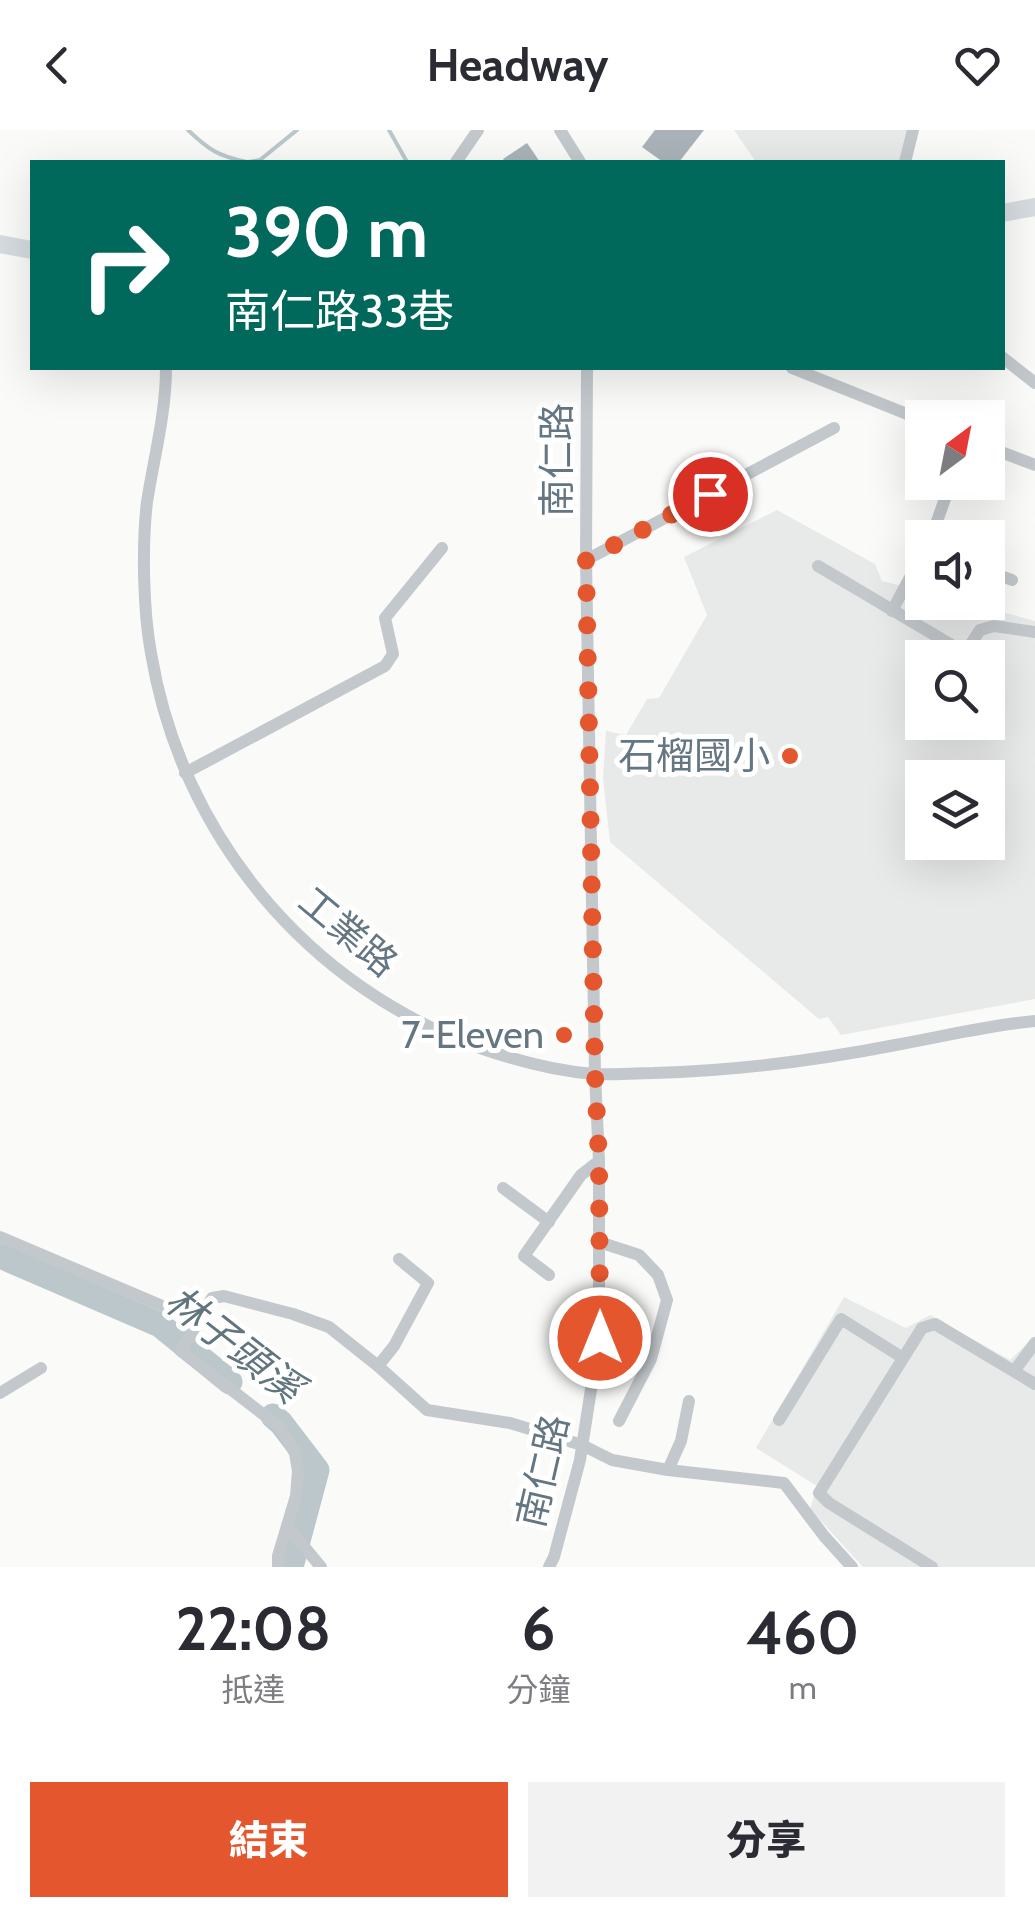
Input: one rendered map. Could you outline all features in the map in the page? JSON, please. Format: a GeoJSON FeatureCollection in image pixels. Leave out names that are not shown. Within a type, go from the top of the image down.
{"type":"FeatureCollection","features":[{"type":"Feature","properties":{"kind":"main road"},"geometry":{"type":"LineString","coordinates":[[1005,212],[1035,207]]}},
{"type":"Feature","properties":{"kind":"main road"},"geometry":{"type":"LineString","coordinates":[[0,244],[30,250]]}},
{"type":"Feature","properties":{"kind":"street"},"geometry":{"type":"LineString","coordinates":[[457,160],[478,130]]}},
{"type":"Feature","properties":{"kind":"street"},"geometry":{"type":"LineString","coordinates":[[560,130],[579,160]]}},
{"type":"Feature","properties":{"kind":"street"},"geometry":{"type":"LineString","coordinates":[[906,160],[914,130]]}},
{"type":"Feature","properties":{"kind":"street"},"geometry":{"type":"LineString","coordinates":[[1005,359],[1035,382]]}},
{"type":"Feature","properties":{"kind":"street","name":"工業路"},"geometry":{"type":"LineString","coordinates":[[166,370],[166,394],[147,506],[144,570],[150,650],[162,704],[185,773],[212,826],[245,876],[306,943],[354,982],[410,1017],[468,1044],[531,1063],[595,1074],[702,1072],[766,1066],[1035,1021]]}},
{"type":"Feature","properties":{"kind":"street","name":"工業路"},"geometry":{"type":"LineString","coordinates":[[166,394],[176,370]]}},
{"type":"Feature","properties":{"kind":"street","name":"南仁路"},"geometry":{"type":"LineString","coordinates":[[550,1567],[582,1445],[600,1338],[586,560],[587,370]]}},
{"type":"Feature","properties":{"kind":"street"},"geometry":{"type":"LineString","coordinates":[[797,370],[905,413]]}},
{"type":"Feature","properties":{"kind":"street"},"geometry":{"type":"LineString","coordinates":[[586,560],[834,428]]}},
{"type":"Feature","properties":{"kind":"street"},"geometry":{"type":"LineString","coordinates":[[1005,453],[1035,465]]}},
{"type":"Feature","properties":{"kind":"street"},"geometry":{"type":"LineString","coordinates":[[185,773],[385,666],[393,654],[385,618],[442,548]]}},
{"type":"Feature","properties":{"kind":"street"},"geometry":{"type":"LineString","coordinates":[[818,566],[965,653],[980,630],[994,626],[1035,632]]}},
{"type":"Feature","properties":{"kind":"street"},"geometry":{"type":"LineString","coordinates":[[1005,577],[1012,580]]}},
{"type":"Feature","properties":{"kind":"street"},"geometry":{"type":"LineString","coordinates":[[892,611],[905,587]]}},
{"type":"Feature","properties":{"kind":"street"},"geometry":{"type":"LineString","coordinates":[[550,1275],[524,1256],[582,1175],[599,1161]]}},
{"type":"Feature","properties":{"kind":"street"},"geometry":{"type":"LineString","coordinates":[[503,1188],[549,1222]]}},
{"type":"Feature","properties":{"kind":"street"},"geometry":{"type":"LineString","coordinates":[[0,1237],[200,1322]]}},
{"type":"Feature","properties":{"kind":"street"},"geometry":{"type":"LineString","coordinates":[[599,1242],[638,1256],[658,1275],[667,1300],[652,1359],[618,1420]]}},
{"type":"Feature","properties":{"kind":"street"},"geometry":{"type":"LineString","coordinates":[[378,1366],[394,1346],[428,1283],[399,1259]]}},
{"type":"Feature","properties":{"kind":"street"},"geometry":{"type":"LineString","coordinates":[[278,1567],[296,1496],[295,1452],[281,1428],[181,1350],[212,1298],[224,1296],[329,1327],[427,1410],[510,1423],[582,1445],[612,1460],[784,1483],[852,1567]]}},
{"type":"Feature","properties":{"kind":"street"},"geometry":{"type":"LineString","coordinates":[[779,1420],[841,1319],[904,1358]]}},
{"type":"Feature","properties":{"kind":"street"},"geometry":{"type":"LineString","coordinates":[[932,1567],[829,1503],[820,1492],[922,1328],[935,1324],[1035,1384]]}},
{"type":"Feature","properties":{"kind":"street"},"geometry":{"type":"LineString","coordinates":[[1015,1370],[1035,1343]]}},
{"type":"Feature","properties":{"kind":"street"},"geometry":{"type":"LineString","coordinates":[[0,1393],[41,1368]]}},
{"type":"Feature","properties":{"kind":"street"},"geometry":{"type":"LineString","coordinates":[[668,1470],[682,1441],[688,1400]]}},
{"type":"Feature","properties":{"kind":"street"},"geometry":{"type":"LineString","coordinates":[[287,1526],[322,1567]]}},
{"type":"Feature","properties":{"kind":"shaded area"},"geometry":{"type":"Polygon","coordinates":[[[734,130],[908,130],[906,160],[755,160],[734,130]]]}},
{"type":"Feature","properties":{"kind":"shaded area","name":"石榴國小"},"geometry":{"type":"Polygon","coordinates":[[[777,510],[875,564],[882,581],[905,587],[905,620],[1005,620],[1005,613],[1035,621],[1035,999],[841,1035],[828,1017],[819,1019],[610,842],[603,778],[606,731],[626,735],[647,699],[659,698],[707,615],[684,557],[777,510]]]}},
{"type":"Feature","properties":{"kind":"shaded area"},"geometry":{"type":"Polygon","coordinates":[[[844,1297],[906,1328],[930,1315],[1010,1360],[1035,1336],[1035,1567],[863,1567],[810,1509],[817,1486],[756,1448],[844,1297]]]}},
{"type":"Feature","properties":{"kind":"building"},"geometry":{"type":"Polygon","coordinates":[[[655,130],[704,130],[681,160],[660,160],[642,147],[655,130]]]}},
{"type":"Feature","properties":{"kind":"building"},"geometry":{"type":"Polygon","coordinates":[[[527,143],[539,160],[504,160],[527,143]]]}},
{"type":"Feature","properties":{"kind":"waterway"},"geometry":{"type":"LineString","coordinates":[[188,130],[214,151],[239,160]]}},
{"type":"Feature","properties":{"kind":"waterway"},"geometry":{"type":"LineString","coordinates":[[260,160],[297,130]]}},
{"type":"Feature","properties":{"kind":"waterway"},"geometry":{"type":"LineString","coordinates":[[389,130],[406,160]]}},
{"type":"Feature","properties":{"kind":"waterway","name":"林子頭溪"},"geometry":{"type":"LineString","coordinates":[[0,1256],[160,1325],[230,1382]]}},
{"type":"Feature","properties":{"kind":"waterway","name":"林子頭溪"},"geometry":{"type":"LineString","coordinates":[[273,1416],[317,1470],[291,1567]]}},
{"type":"Feature","properties":{"kind":"place","name":"石榴國小"},"geometry":{"type":"Point","coordinates":[790,756]}},
{"type":"Feature","properties":{"kind":"place","name":"7-Eleven"},"geometry":{"type":"Point","coordinates":[564,1035]}},
{"type":"Feature","properties":{"kind":"route"},"geometry":{"type":"LineString","coordinates":[[600,1338],[586,560],[710,494]]}}]}
